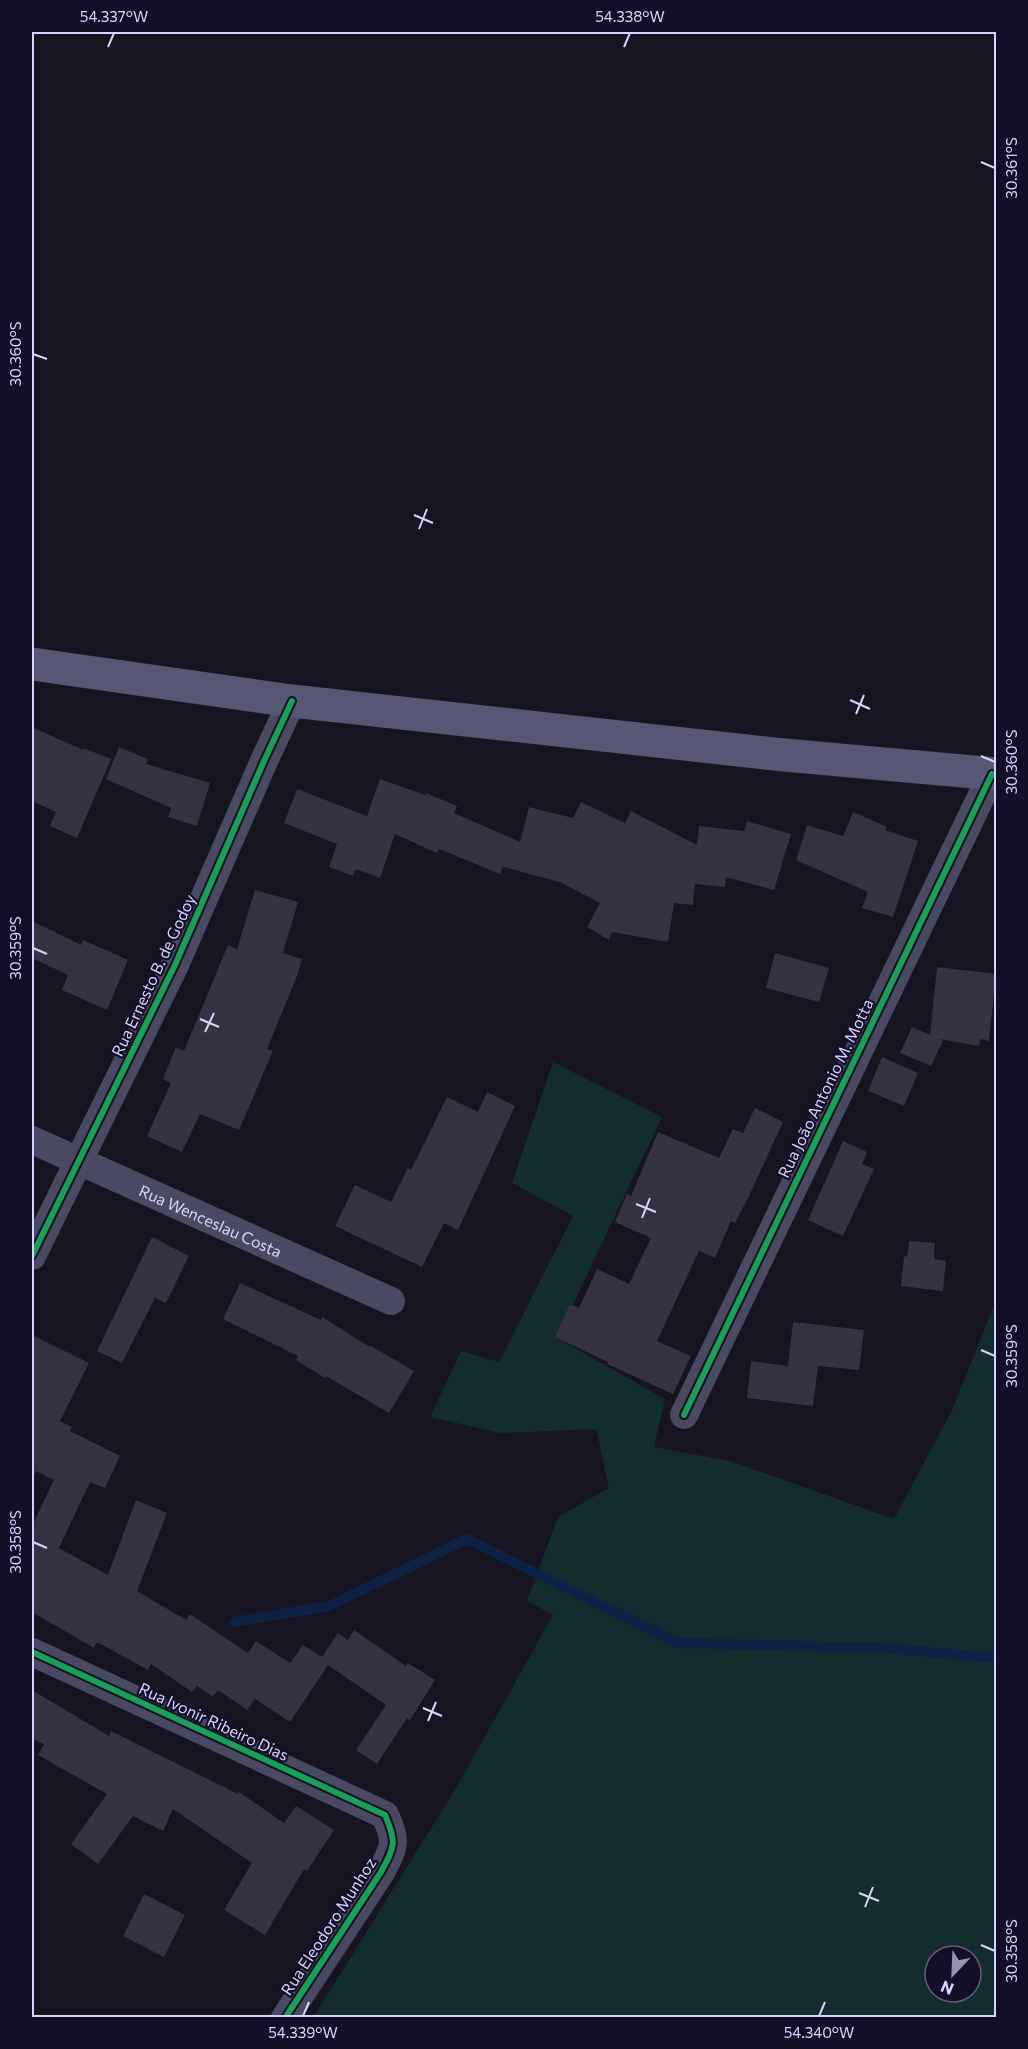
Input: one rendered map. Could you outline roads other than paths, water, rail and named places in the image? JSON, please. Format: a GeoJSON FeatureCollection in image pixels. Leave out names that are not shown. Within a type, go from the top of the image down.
{"type":"FeatureCollection","features":[{"type":"Feature","properties":{"kind":"main road"},"geometry":{"type":"LineString","coordinates":[[32,664],[292,701],[784,755],[994,774]]}},
{"type":"Feature","properties":{"kind":"street","name":"Rua Ernesto B. de Godoy"},"geometry":{"type":"LineString","coordinates":[[32,1256],[175,965],[292,701]]}},
{"type":"Feature","properties":{"kind":"street","name":"Rua João Antonio M. Motta"},"geometry":{"type":"LineString","coordinates":[[684,1415],[994,774]]}},
{"type":"Feature","properties":{"kind":"street","name":"Rua Wenceslau Costa"},"geometry":{"type":"LineString","coordinates":[[32,1140],[391,1301]]}},
{"type":"Feature","properties":{"kind":"street","name":"Rua Ivonir Ribeiro Dias"},"geometry":{"type":"LineString","coordinates":[[32,1652],[385,1815]]}},
{"type":"Feature","properties":{"kind":"street","name":"Rua Eleodoro Munhoz"},"geometry":{"type":"LineString","coordinates":[[285,2018],[392,1852],[394,1836],[385,1815]]}},
{"type":"Feature","properties":{"kind":"waterway"},"geometry":{"type":"LineString","coordinates":[[234,1622],[329,1606],[467,1539],[678,1643],[883,1648],[996,1658]]}}]}
